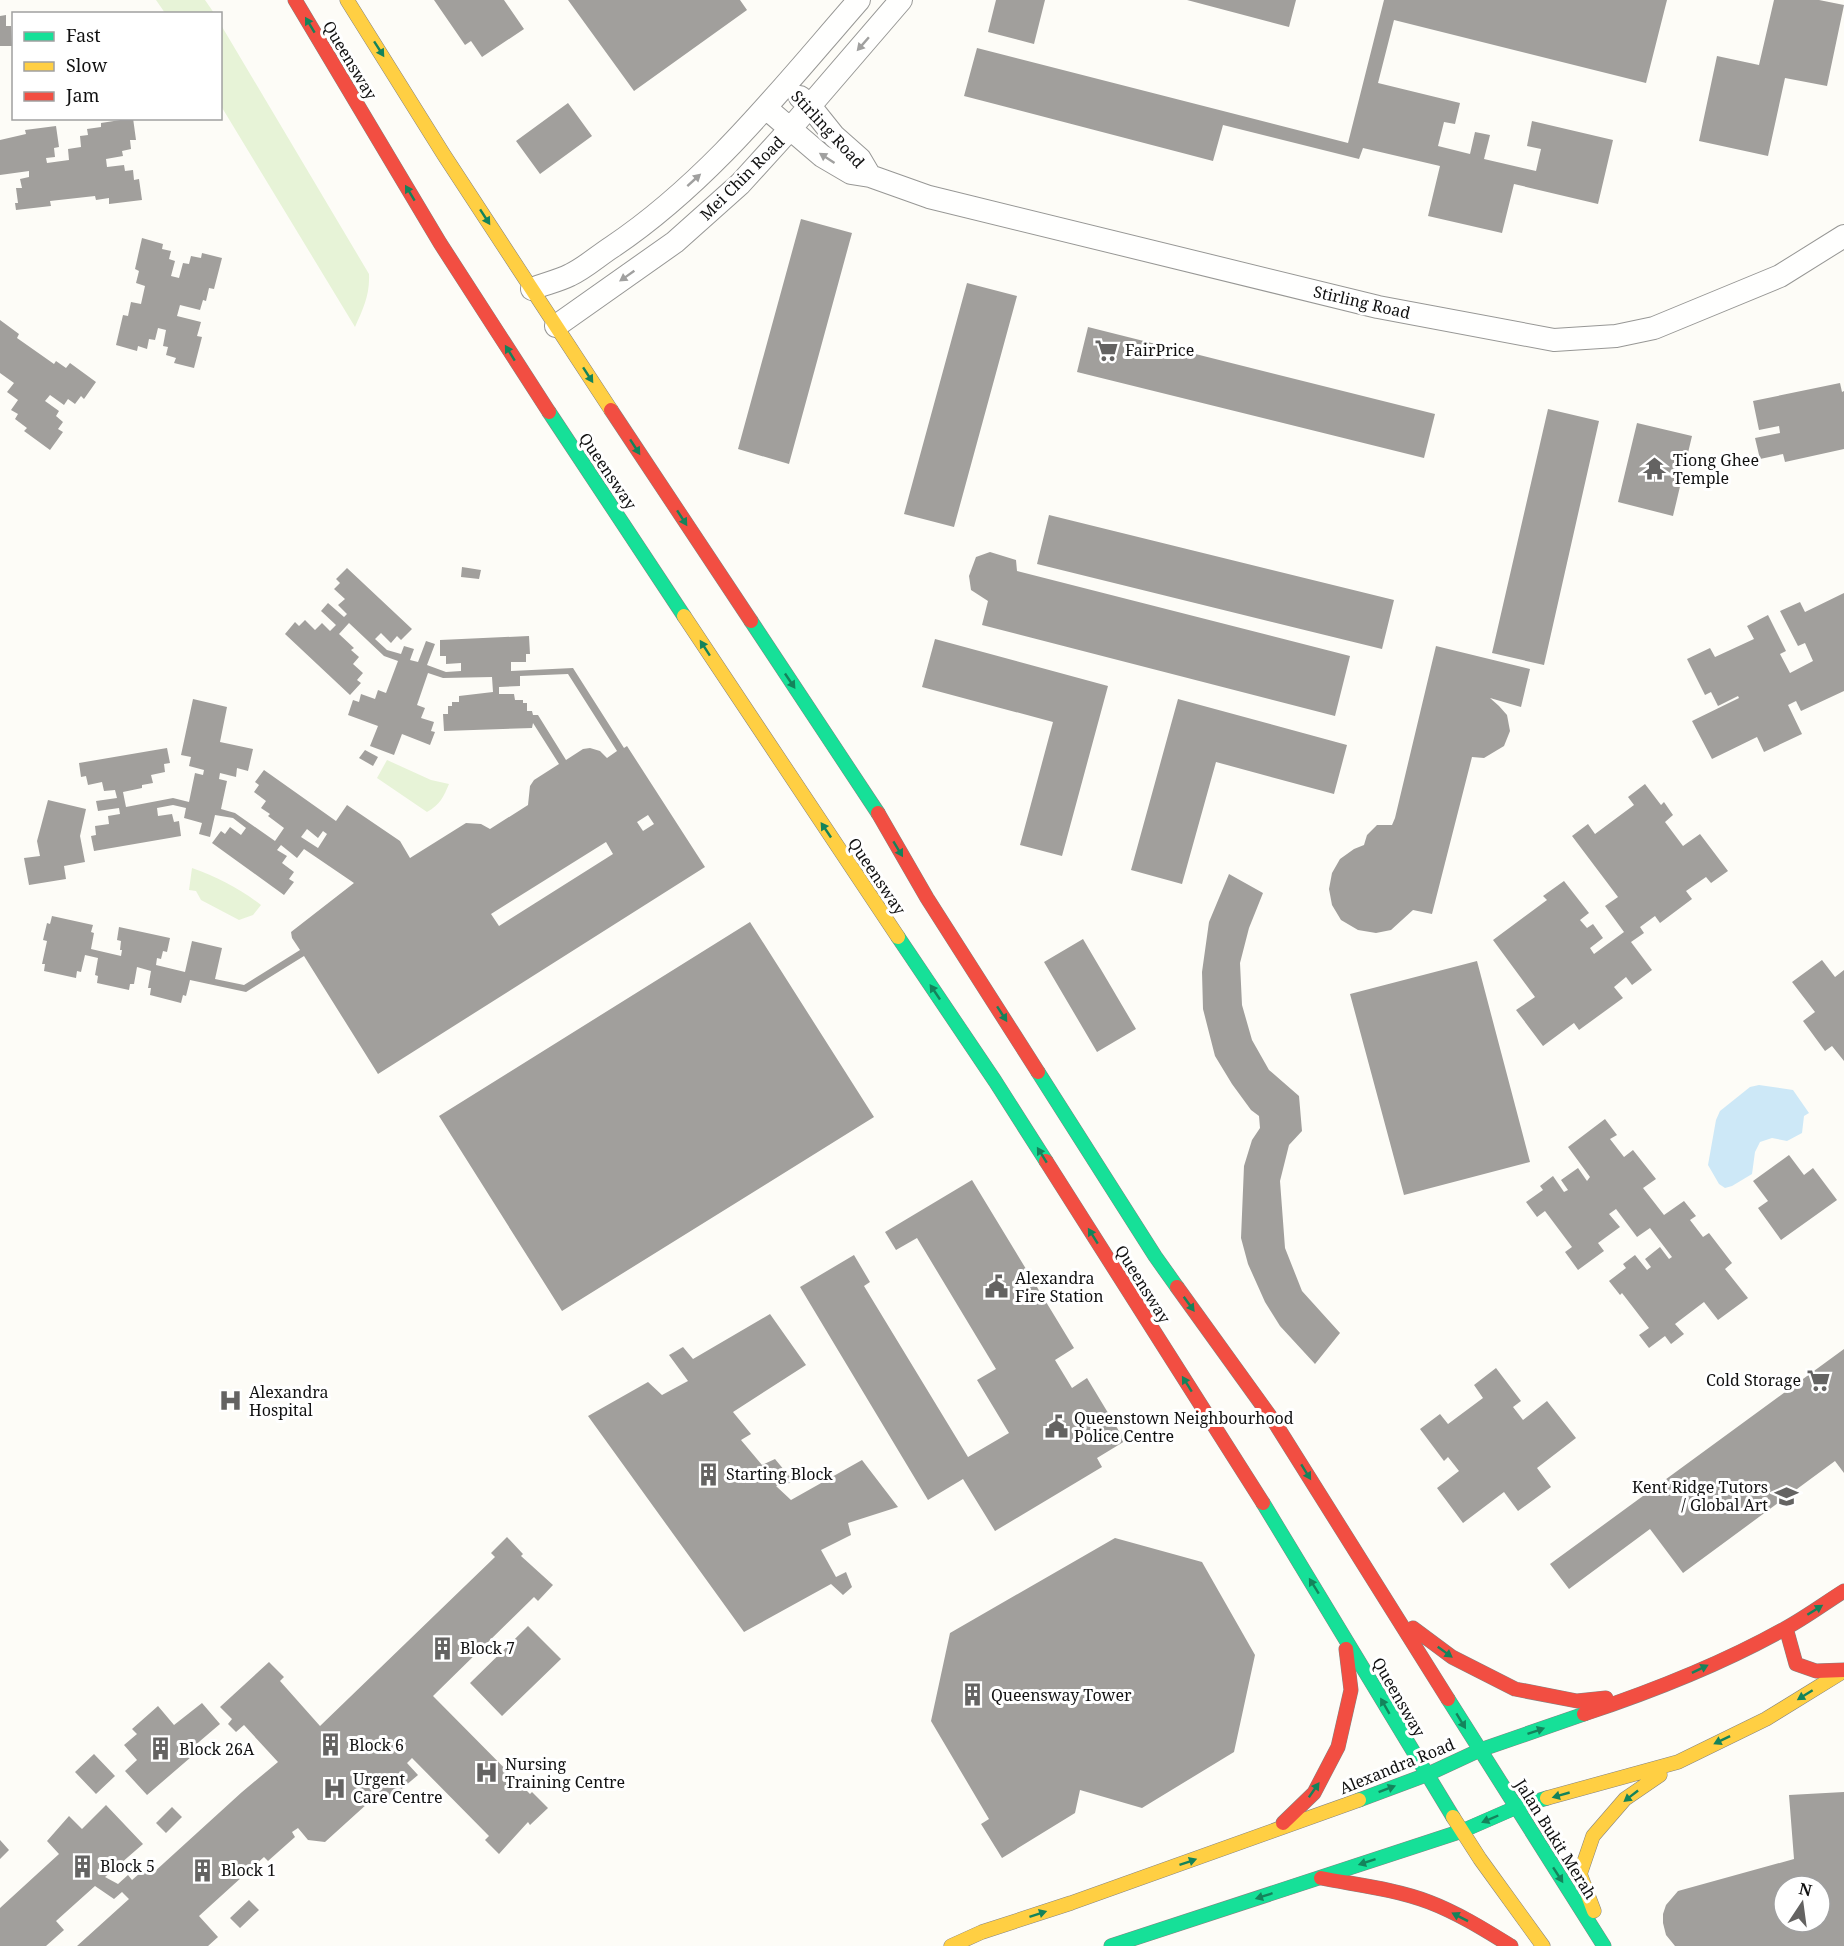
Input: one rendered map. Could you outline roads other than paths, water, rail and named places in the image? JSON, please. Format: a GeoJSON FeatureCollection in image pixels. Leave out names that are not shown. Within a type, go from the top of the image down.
{"type":"FeatureCollection","features":[{"type":"Feature","properties":{"kind":"main road","name":"Queensway"},"geometry":{"type":"LineString","coordinates":[[295,0],[440,243],[607,500],[995,1081],[1241,1468],[1426,1774]]}},
{"type":"Feature","properties":{"kind":"main road","name":"Queensway"},"geometry":{"type":"LineString","coordinates":[[347,0],[441,159],[532,289],[868,798],[927,898],[1155,1256],[1275,1423],[1480,1750]]}},
{"type":"Feature","properties":{"kind":"main road"},"geometry":{"type":"LineString","coordinates":[[427,194],[440,243]]}},
{"type":"Feature","properties":{"kind":"main road"},"geometry":{"type":"LineString","coordinates":[[615,443],[621,425]]}},
{"type":"Feature","properties":{"kind":"main road"},"geometry":{"type":"LineString","coordinates":[[578,456],[597,457]]}},
{"type":"Feature","properties":{"kind":"main road"},"geometry":{"type":"LineString","coordinates":[[629,468],[650,469]]}},
{"type":"Feature","properties":{"kind":"main road"},"geometry":{"type":"LineString","coordinates":[[607,500],[613,479]]}},
{"type":"Feature","properties":{"kind":"main road","name":"Alexandra Road"},"geometry":{"type":"LineString","coordinates":[[951,1946],[982,1932],[1273,1832],[1426,1774],[1480,1750],[1647,1693],[1786,1628],[1844,1591]]}},
{"type":"Feature","properties":{"kind":"main road"},"geometry":{"type":"LineString","coordinates":[[1398,1617],[1452,1657],[1515,1689],[1576,1701],[1647,1693]]}},
{"type":"Feature","properties":{"kind":"main road"},"geometry":{"type":"LineString","coordinates":[[1786,1628],[1796,1664],[1816,1671],[1844,1670]]}},
{"type":"Feature","properties":{"kind":"main road"},"geometry":{"type":"LineString","coordinates":[[1273,1832],[1314,1793],[1338,1747],[1351,1690],[1344,1636]]}},
{"type":"Feature","properties":{"kind":"main road"},"geometry":{"type":"LineString","coordinates":[[1606,1946],[1581,1874],[1593,1836],[1625,1799],[1678,1762],[1766,1719],[1844,1670]]}},
{"type":"Feature","properties":{"kind":"main road","name":"Jalan Bukit Merah"},"geometry":{"type":"LineString","coordinates":[[1480,1750],[1606,1946]]}},
{"type":"Feature","properties":{"kind":"main road"},"geometry":{"type":"LineString","coordinates":[[1111,1946],[1462,1831],[1517,1807],[1678,1762]]}},
{"type":"Feature","properties":{"kind":"main road"},"geometry":{"type":"LineString","coordinates":[[1426,1774],[1480,1859],[1543,1946]]}},
{"type":"Feature","properties":{"kind":"main road"},"geometry":{"type":"LineString","coordinates":[[1320,1878],[1430,1902],[1464,1918],[1511,1946]]}},
{"type":"Feature","properties":{"kind":"street","name":"Mei Chin Road"},"geometry":{"type":"LineString","coordinates":[[532,289],[571,274],[639,229],[725,152],[859,0]]}},
{"type":"Feature","properties":{"kind":"street","name":"Mei Chin Road"},"geometry":{"type":"LineString","coordinates":[[556,326],[675,242],[740,184],[901,0]]}},
{"type":"Feature","properties":{"kind":"street","name":"Stirling Road"},"geometry":{"type":"LineString","coordinates":[[786,84],[810,106],[834,136],[860,159],[870,176]]}},
{"type":"Feature","properties":{"kind":"street","name":"Stirling Road"},"geometry":{"type":"LineString","coordinates":[[766,108],[822,156],[851,173],[870,176],[929,197],[1367,304],[1554,340],[1616,336],[1654,328],[1780,276],[1844,236]]}},
{"type":"Feature","properties":{"kind":"water"},"geometry":{"type":"Polygon","coordinates":[[[1759,1085],[1793,1090],[1809,1113],[1804,1116],[1802,1133],[1787,1141],[1772,1138],[1760,1142],[1755,1152],[1752,1174],[1725,1188],[1719,1184],[1708,1165],[1716,1120],[1720,1111],[1750,1087],[1759,1085]]]}},
{"type":"Feature","properties":{"kind":"place","name":"FairPrice"},"geometry":{"type":"Point","coordinates":[1107,350]}},
{"type":"Feature","properties":{"kind":"place","name":"Tiong Ghee Temple"},"geometry":{"type":"Point","coordinates":[1655,469]}},
{"type":"Feature","properties":{"kind":"place","name":"Alexandra Fire Station"},"geometry":{"type":"Point","coordinates":[997,1287]}},
{"type":"Feature","properties":{"kind":"place","name":"Cold Storage"},"geometry":{"type":"Point","coordinates":[1819,1380]}},
{"type":"Feature","properties":{"kind":"place","name":"Alexandra Hospital"},"geometry":{"type":"Point","coordinates":[231,1401]}},
{"type":"Feature","properties":{"kind":"place","name":"Queenstown Neighbourhood Police Centre"},"geometry":{"type":"Point","coordinates":[1056,1427]}},
{"type":"Feature","properties":{"kind":"place","name":"Starting Block"},"geometry":{"type":"Point","coordinates":[708,1474]}},
{"type":"Feature","properties":{"kind":"place","name":"Kent Ridge Tutors / Global Art"},"geometry":{"type":"Point","coordinates":[1786,1496]}},
{"type":"Feature","properties":{"kind":"place","name":"Block 7"},"geometry":{"type":"Point","coordinates":[442,1648]}},
{"type":"Feature","properties":{"kind":"place","name":"Queensway Tower"},"geometry":{"type":"Point","coordinates":[973,1695]}},
{"type":"Feature","properties":{"kind":"place","name":"Block 6"},"geometry":{"type":"Point","coordinates":[331,1745]}},
{"type":"Feature","properties":{"kind":"place","name":"Block 26A"},"geometry":{"type":"Point","coordinates":[161,1749]}},
{"type":"Feature","properties":{"kind":"place","name":"Nursing Training Centre"},"geometry":{"type":"Point","coordinates":[487,1773]}},
{"type":"Feature","properties":{"kind":"place","name":"Urgent Care Centre"},"geometry":{"type":"Point","coordinates":[335,1788]}},
{"type":"Feature","properties":{"kind":"place","name":"Block 5"},"geometry":{"type":"Point","coordinates":[82,1866]}},
{"type":"Feature","properties":{"kind":"place","name":"Block 1"},"geometry":{"type":"Point","coordinates":[203,1870]}}]}
